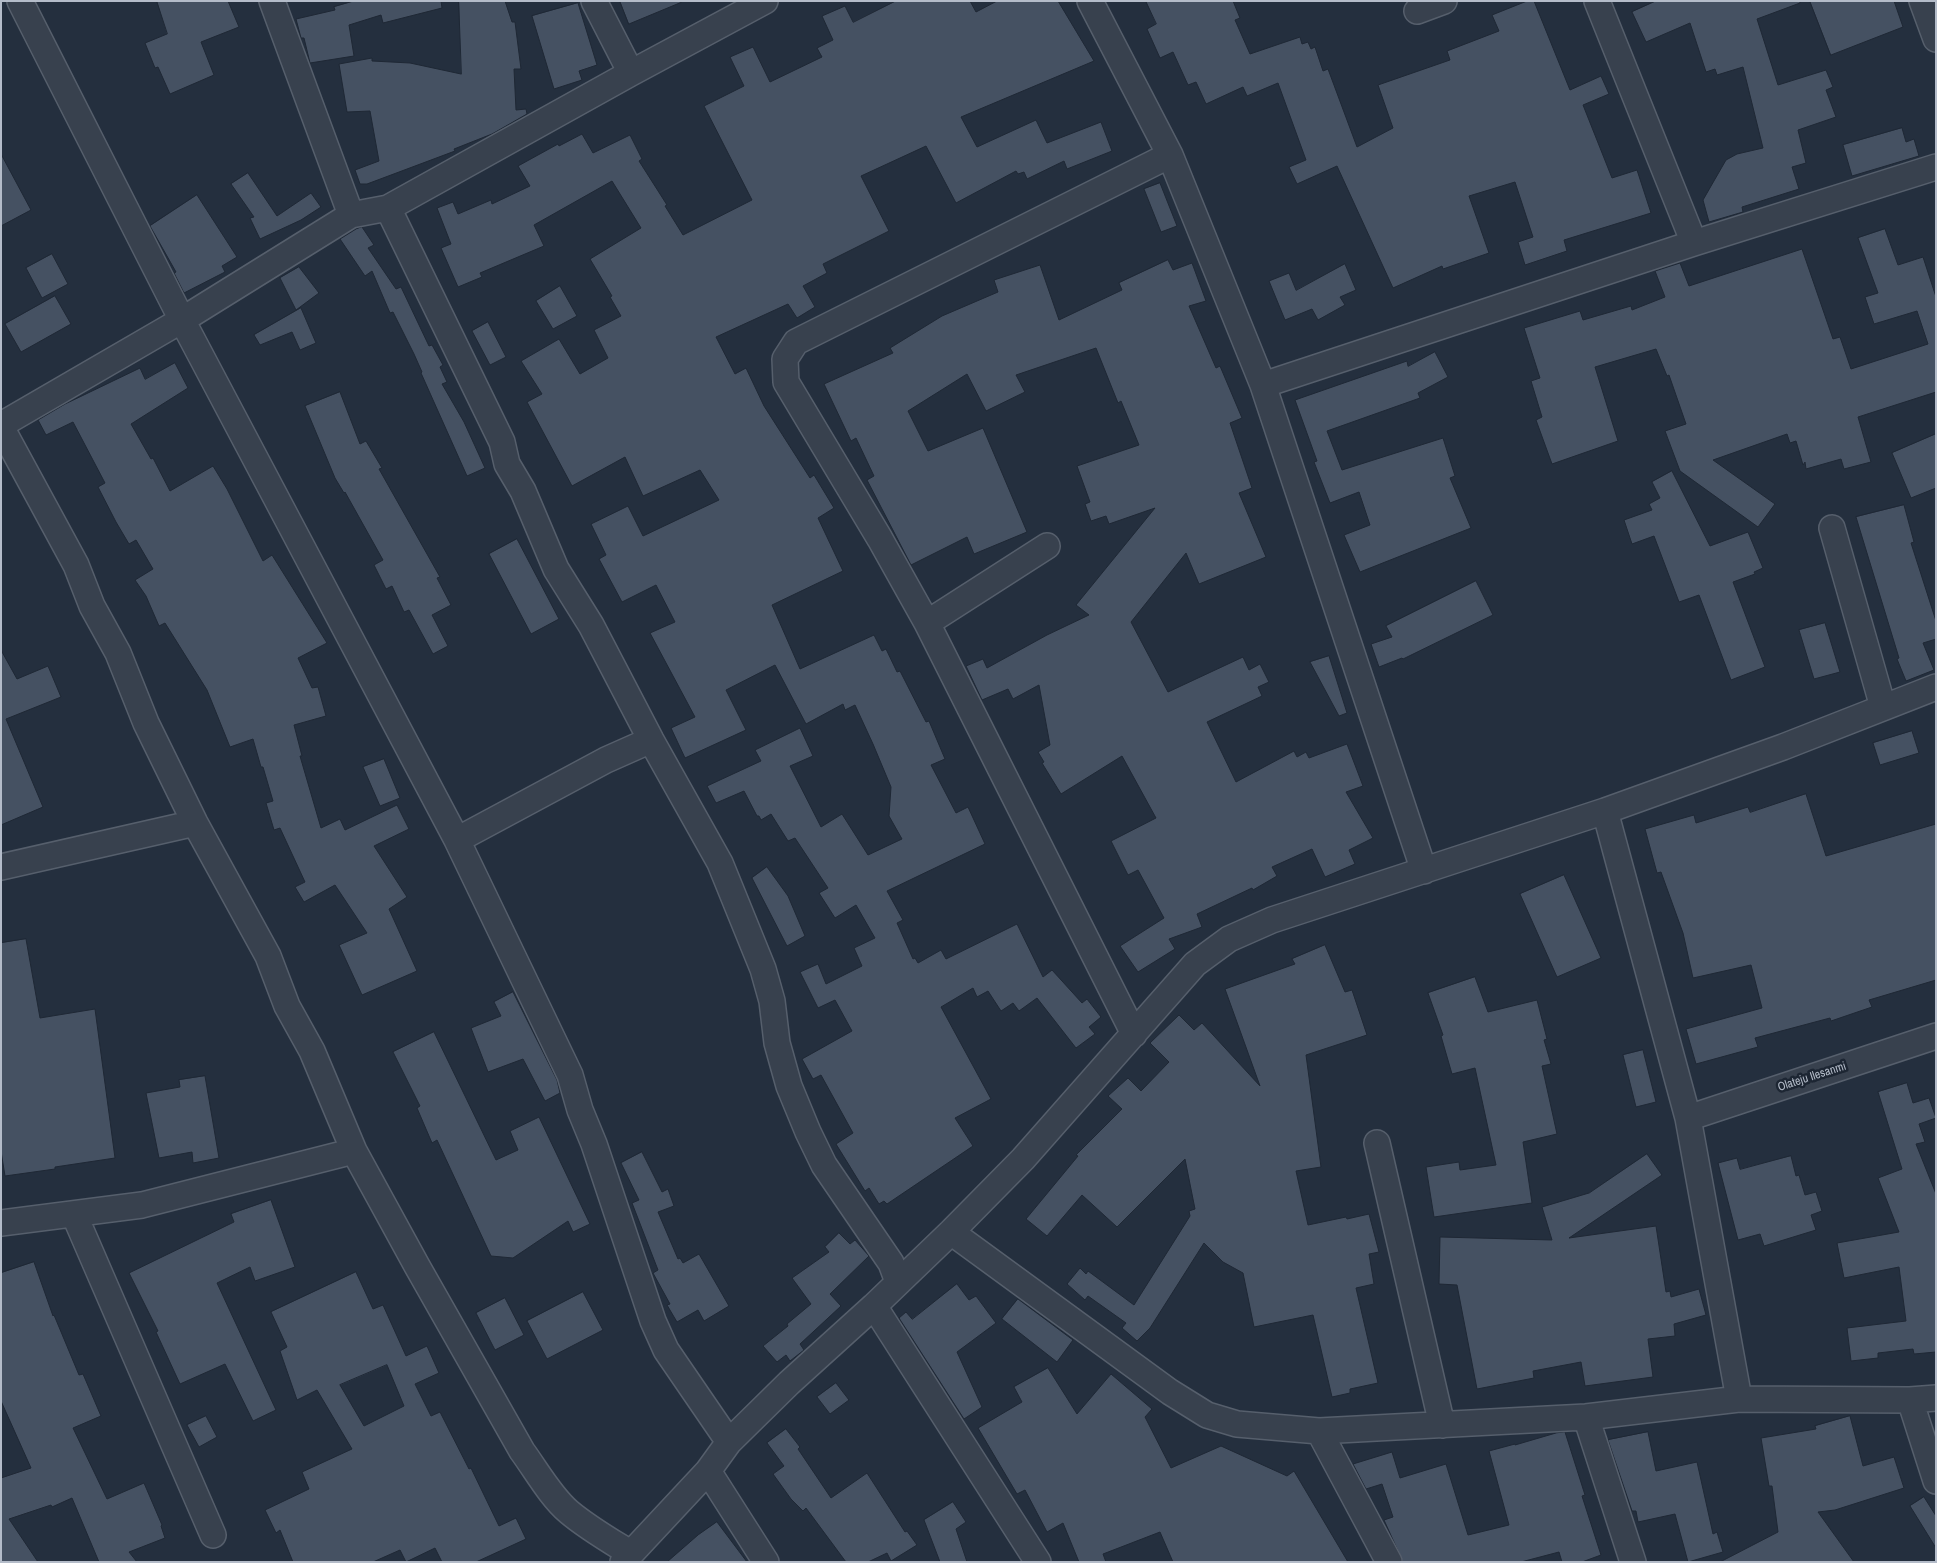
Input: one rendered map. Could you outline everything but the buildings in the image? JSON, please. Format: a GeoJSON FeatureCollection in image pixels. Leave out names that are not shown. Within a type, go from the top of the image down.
{"type":"FeatureCollection","features":[{"type":"Feature","properties":{"kind":"street"},"geometry":{"type":"LineString","coordinates":[[20,1],[182,320],[457,840],[570,1075],[580,1110],[594,1144],[653,1321],[666,1350],[729,1442]]}},
{"type":"Feature","properties":{"kind":"street"},"geometry":{"type":"LineString","coordinates":[[272,1],[351,215]]}},
{"type":"Feature","properties":{"kind":"street"},"geometry":{"type":"LineString","coordinates":[[594,1],[631,73]]}},
{"type":"Feature","properties":{"kind":"street"},"geometry":{"type":"LineString","coordinates":[[765,1],[388,208],[351,215],[182,320],[1,426],[76,565],[92,606],[118,653],[146,723],[195,823],[268,956],[287,1006],[312,1052],[354,1152],[527,1458],[567,1511],[626,1557],[708,1471],[729,1442],[789,1383],[952,1232],[1023,1159],[1195,964],[1229,939],[1272,920],[1605,811],[1783,747],[1883,706],[1936,687]]}},
{"type":"Feature","properties":{"kind":"street"},"geometry":{"type":"LineString","coordinates":[[1090,1],[1170,155],[1263,385],[1424,871]]}},
{"type":"Feature","properties":{"kind":"street"},"geometry":{"type":"LineString","coordinates":[[1417,10],[1444,1]]}},
{"type":"Feature","properties":{"kind":"street"},"geometry":{"type":"LineString","coordinates":[[1597,1],[1694,243]]}},
{"type":"Feature","properties":{"kind":"street"},"geometry":{"type":"LineString","coordinates":[[1922,1],[1936,39]]}},
{"type":"Feature","properties":{"kind":"street"},"geometry":{"type":"LineString","coordinates":[[1134,1034],[927,623],[880,539],[786,382],[785,360],[796,342],[1170,155]]}},
{"type":"Feature","properties":{"kind":"street"},"geometry":{"type":"LineString","coordinates":[[1263,385],[1694,243],[1936,166]]}},
{"type":"Feature","properties":{"kind":"street"},"geometry":{"type":"LineString","coordinates":[[388,208],[502,442],[507,464],[523,491],[556,569],[592,625],[651,740],[720,863],[763,969],[772,1001],[777,1043],[789,1086],[808,1132],[824,1165],[891,1263],[898,1282]]}},
{"type":"Feature","properties":{"kind":"street"},"geometry":{"type":"LineString","coordinates":[[1832,528],[1883,706]]}},
{"type":"Feature","properties":{"kind":"street"},"geometry":{"type":"LineString","coordinates":[[927,623],[1047,546]]}},
{"type":"Feature","properties":{"kind":"street"},"geometry":{"type":"LineString","coordinates":[[457,840],[606,760],[651,740]]}},
{"type":"Feature","properties":{"kind":"street"},"geometry":{"type":"LineString","coordinates":[[1605,811],[1688,1118],[1739,1399]]}},
{"type":"Feature","properties":{"kind":"street"},"geometry":{"type":"LineString","coordinates":[[1,868],[195,823]]}},
{"type":"Feature","properties":{"kind":"street","name":"Olateju Ilesanmi"},"geometry":{"type":"LineString","coordinates":[[1688,1118],[1936,1036]]}},
{"type":"Feature","properties":{"kind":"street"},"geometry":{"type":"LineString","coordinates":[[1377,1143],[1442,1425]]}},
{"type":"Feature","properties":{"kind":"street"},"geometry":{"type":"LineString","coordinates":[[1,1223],[142,1205],[354,1152]]}},
{"type":"Feature","properties":{"kind":"street"},"geometry":{"type":"LineString","coordinates":[[74,1214],[212,1535]]}},
{"type":"Feature","properties":{"kind":"street"},"geometry":{"type":"LineString","coordinates":[[952,1232],[1170,1392],[1207,1414],[1237,1424],[1319,1431],[1586,1417],[1739,1399],[1910,1400],[1936,1398]]}},
{"type":"Feature","properties":{"kind":"street"},"geometry":{"type":"LineString","coordinates":[[874,1306],[1038,1562]]}},
{"type":"Feature","properties":{"kind":"street"},"geometry":{"type":"LineString","coordinates":[[1910,1400],[1936,1481]]}},
{"type":"Feature","properties":{"kind":"street"},"geometry":{"type":"LineString","coordinates":[[1586,1417],[1633,1562]]}},
{"type":"Feature","properties":{"kind":"street"},"geometry":{"type":"LineString","coordinates":[[1319,1431],[1388,1562]]}},
{"type":"Feature","properties":{"kind":"street"},"geometry":{"type":"LineString","coordinates":[[708,1471],[766,1562]]}}]}
